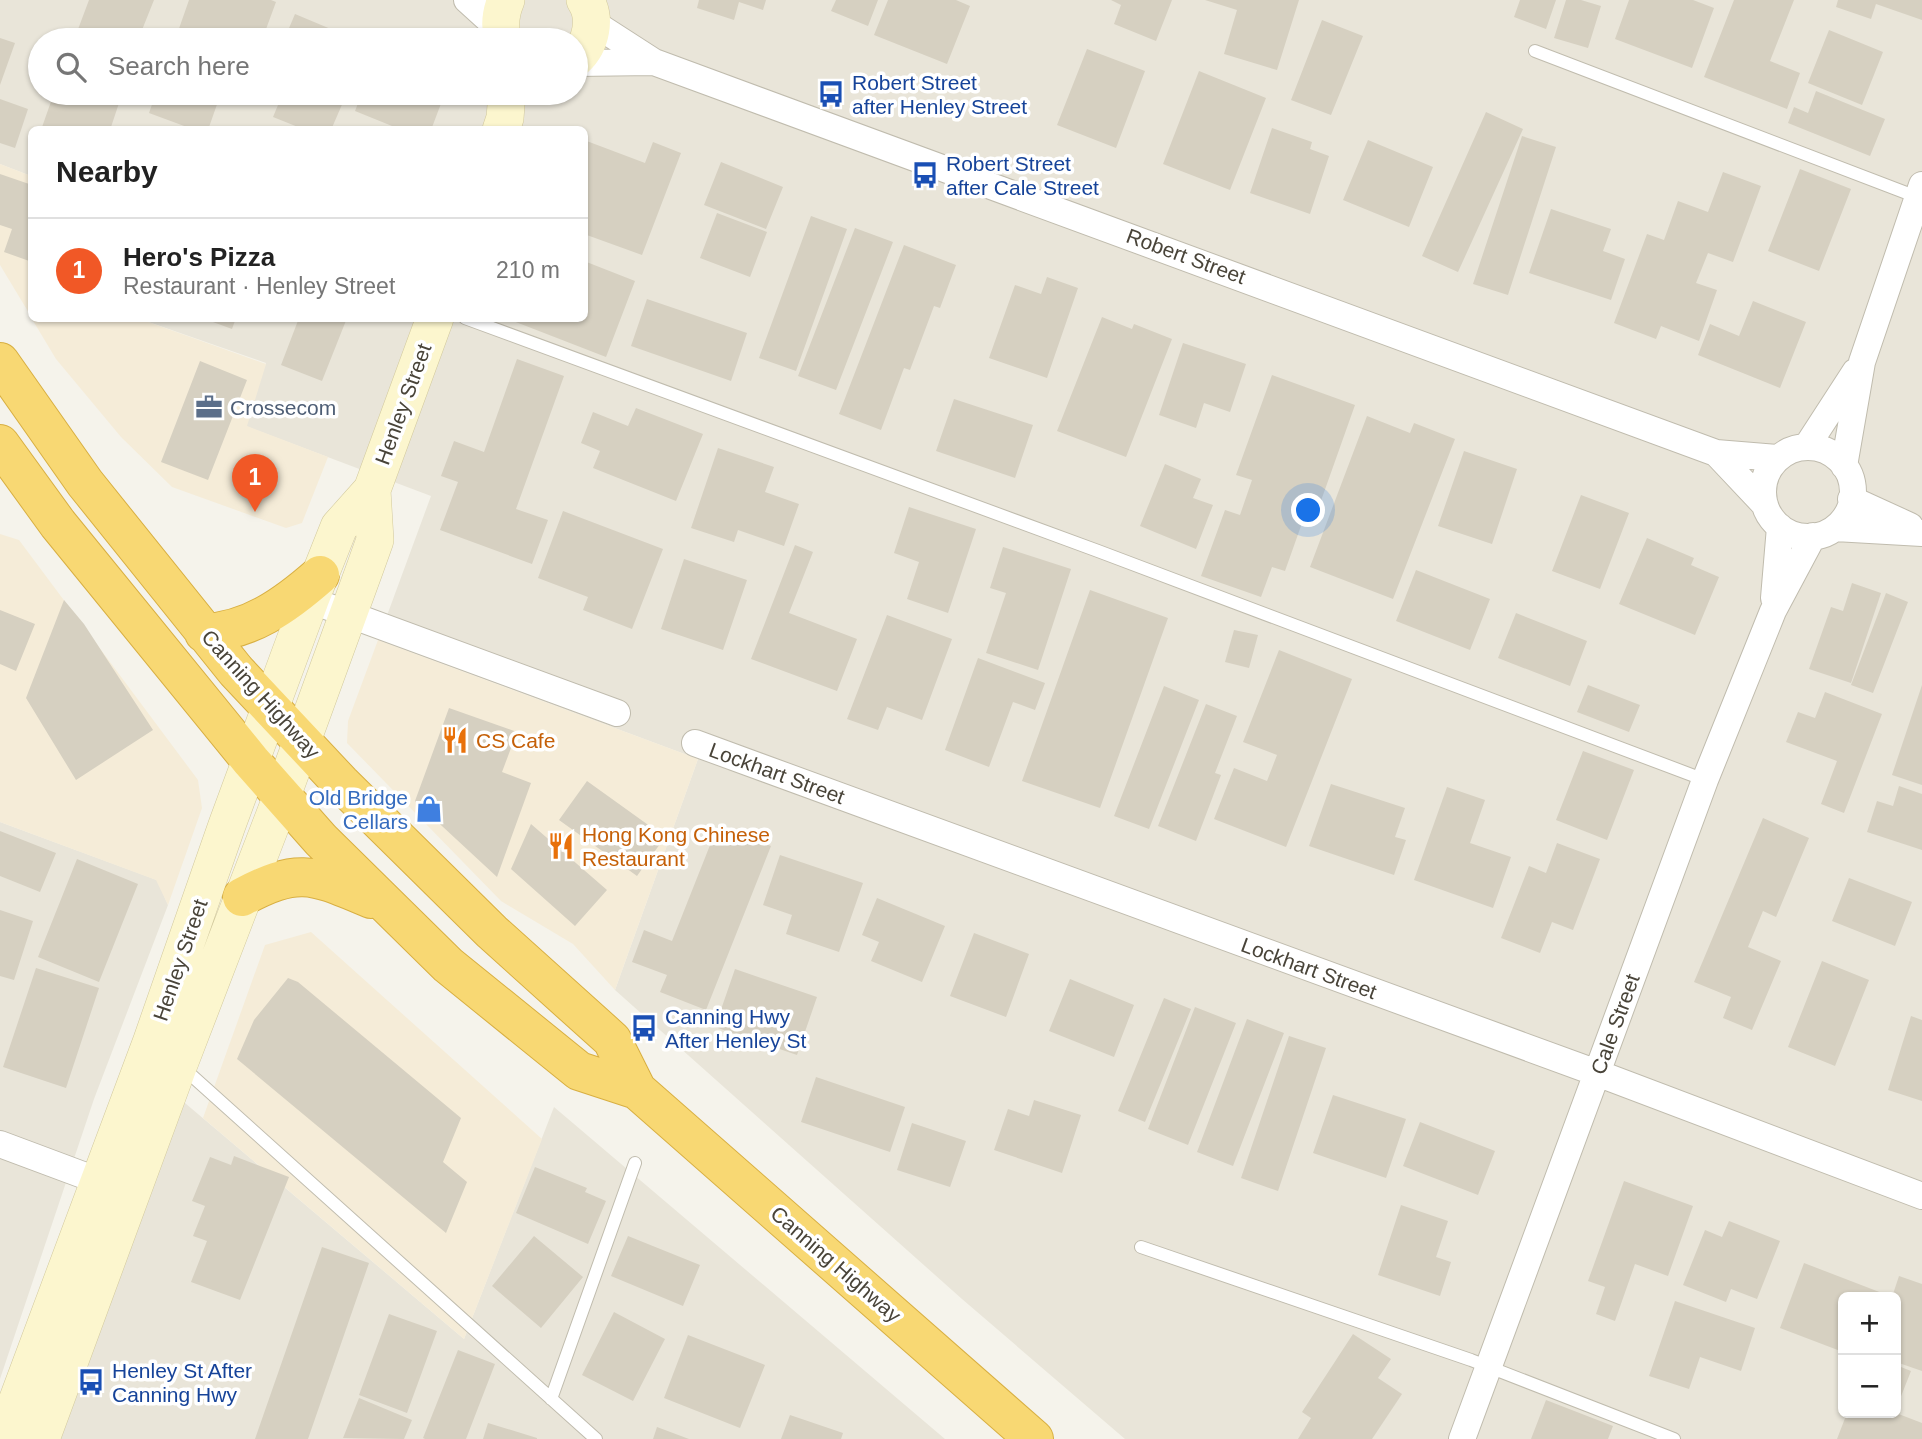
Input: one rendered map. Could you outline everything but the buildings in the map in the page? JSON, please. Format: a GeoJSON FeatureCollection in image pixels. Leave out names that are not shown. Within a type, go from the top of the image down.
{"type":"FeatureCollection","features":[{"type":"Feature","properties":{"kind":"highway","name":"Canning Highway"},"geometry":{"type":"LineString","coordinates":[[0,362],[85,483],[204,633],[341,783],[492,932],[612,1041],[637,1090],[1034,1439]]}},
{"type":"Feature","properties":{"kind":"highway","name":"Canning Highway"},"geometry":{"type":"LineString","coordinates":[[0,444],[58,524],[251,761],[321,840],[449,965],[579,1071],[637,1090]]}},
{"type":"Feature","properties":{"kind":"highway"},"geometry":{"type":"LineString","coordinates":[[204,633],[245,626],[315,588]]}},
{"type":"Feature","properties":{"kind":"highway"},"geometry":{"type":"LineString","coordinates":[[242,897],[281,879],[305,876],[330,882],[386,905]]}},
{"type":"Feature","properties":{"kind":"street"},"geometry":{"type":"LineString","coordinates":[[467,0],[503,23]]}},
{"type":"Feature","properties":{"kind":"street"},"geometry":{"type":"LineString","coordinates":[[588,11],[588,40]]}},
{"type":"Feature","properties":{"kind":"street","name":"Robert Street"},"geometry":{"type":"LineString","coordinates":[[588,11],[654,62],[1716,453],[1777,458]]}},
{"type":"Feature","properties":{"kind":"street","name":"Robert Street"},"geometry":{"type":"LineString","coordinates":[[588,60],[654,62]]}},
{"type":"Feature","properties":{"kind":"street"},"geometry":{"type":"LineString","coordinates":[[1844,466],[1862,362],[1920,191]]}},
{"type":"Feature","properties":{"kind":"street","name":"Henley Street"},"geometry":{"type":"LineString","coordinates":[[3,1439],[315,588],[340,527],[372,490],[434,322]]}},
{"type":"Feature","properties":{"kind":"street"},"geometry":{"type":"LineString","coordinates":[[1807,446],[1862,362]]}},
{"type":"Feature","properties":{"kind":"street"},"geometry":{"type":"LineString","coordinates":[[1824,532],[1843,519],[1851,499],[1852,484],[1838,458],[1825,449],[1807,446],[1792,449],[1777,458],[1768,471],[1763,490],[1765,505],[1771,518],[1780,527],[1804,537],[1824,532],[1922,532]]}},
{"type":"Feature","properties":{"kind":"street","name":"Robert Street"},"geometry":{"type":"LineString","coordinates":[[1716,453],[1765,505]]}},
{"type":"Feature","properties":{"kind":"street","name":"Henley Street"},"geometry":{"type":"LineString","coordinates":[[41,1439],[178,1064],[349,615],[375,540],[372,490]]}},
{"type":"Feature","properties":{"kind":"street"},"geometry":{"type":"LineString","coordinates":[[1851,499],[1922,532]]}},
{"type":"Feature","properties":{"kind":"street","name":"Cale Street"},"geometry":{"type":"LineString","coordinates":[[1773,611],[1780,527]]}},
{"type":"Feature","properties":{"kind":"street","name":"Cale Street"},"geometry":{"type":"LineString","coordinates":[[1462,1439],[1705,780],[1773,611],[1824,532]]}},
{"type":"Feature","properties":{"kind":"street"},"geometry":{"type":"LineString","coordinates":[[315,588],[349,615],[617,713]]}},
{"type":"Feature","properties":{"kind":"street","name":"Lockhart Street"},"geometry":{"type":"LineString","coordinates":[[695,743],[1597,1073],[1922,1196]]}},
{"type":"Feature","properties":{"kind":"street"},"geometry":{"type":"LineString","coordinates":[[0,1144],[99,1181]]}},
{"type":"Feature","properties":{"kind":"lane"},"geometry":{"type":"LineString","coordinates":[[1535,51],[1920,191]]}},
{"type":"Feature","properties":{"kind":"lane"},"geometry":{"type":"LineString","coordinates":[[476,322],[1098,551],[1705,780]]}},
{"type":"Feature","properties":{"kind":"lane"},"geometry":{"type":"LineString","coordinates":[[178,1064],[596,1439]]}},
{"type":"Feature","properties":{"kind":"lane"},"geometry":{"type":"LineString","coordinates":[[551,1399],[635,1163]]}},
{"type":"Feature","properties":{"kind":"lane"},"geometry":{"type":"LineString","coordinates":[[1141,1247],[1489,1367],[1674,1439]]}},
{"type":"Feature","properties":{"kind":"shaded area"},"geometry":{"type":"Polygon","coordinates":[[[0,0],[1922,0],[1922,1439],[1125,1439],[962,1299],[615,990],[698,759],[378,640],[431,496],[243,425],[266,363],[149,322],[588,322],[588,126],[28,126],[28,175],[0,164],[0,0]]]}},
{"type":"Feature","properties":{"kind":"shaded area"},"geometry":{"type":"Polygon","coordinates":[[[0,164],[28,175],[28,311],[0,265],[0,164]]]}},
{"type":"Feature","properties":{"kind":"shaded area"},"geometry":{"type":"Polygon","coordinates":[[[34,322],[148,322],[266,364],[247,426],[328,457],[302,523],[286,528],[172,487],[121,437],[56,359],[34,322]]]}},
{"type":"Feature","properties":{"kind":"shaded area"},"geometry":{"type":"Polygon","coordinates":[[[0,534],[19,540],[198,780],[202,808],[168,905],[156,880],[0,822],[0,534]]]}},
{"type":"Feature","properties":{"kind":"shaded area"},"geometry":{"type":"Polygon","coordinates":[[[378,640],[698,759],[615,990],[573,944],[501,901],[347,743],[348,721],[378,640]]]}},
{"type":"Feature","properties":{"kind":"shaded area"},"geometry":{"type":"Polygon","coordinates":[[[0,822],[157,880],[168,905],[94,1099],[0,1379],[0,822]]]}},
{"type":"Feature","properties":{"kind":"shaded area"},"geometry":{"type":"Polygon","coordinates":[[[311,932],[542,1139],[464,1339],[203,1118],[265,945],[311,932]]]}},
{"type":"Feature","properties":{"kind":"shaded area"},"geometry":{"type":"Polygon","coordinates":[[[166,1087],[464,1339],[554,1107],[945,1439],[36,1439],[166,1087]]]}},
{"type":"Feature","properties":{"kind":"place","name":"Robert Street after Henley Street"},"geometry":{"type":"Point","coordinates":[831,94]}},
{"type":"Feature","properties":{"kind":"place","name":"Robert Street after Cale Street"},"geometry":{"type":"Point","coordinates":[925,175]}},
{"type":"Feature","properties":{"kind":"place","name":"Crossecom"},"geometry":{"type":"Point","coordinates":[209,407]}},
{"type":"Feature","properties":{"kind":"place","name":"Hero's Pizza"},"geometry":{"type":"Point","coordinates":[255,512]}},
{"type":"Feature","properties":{"kind":"place","name":"CS Cafe"},"geometry":{"type":"Point","coordinates":[455,740]}},
{"type":"Feature","properties":{"kind":"place","name":"Old Bridge Cellars"},"geometry":{"type":"Point","coordinates":[429,809]}},
{"type":"Feature","properties":{"kind":"place","name":"Hong Kong Chinese Restaurant"},"geometry":{"type":"Point","coordinates":[561,846]}},
{"type":"Feature","properties":{"kind":"place","name":"Canning Hwy After Henley St"},"geometry":{"type":"Point","coordinates":[644,1028]}},
{"type":"Feature","properties":{"kind":"place","name":"Henley St After Canning Hwy"},"geometry":{"type":"Point","coordinates":[91,1382]}}]}
